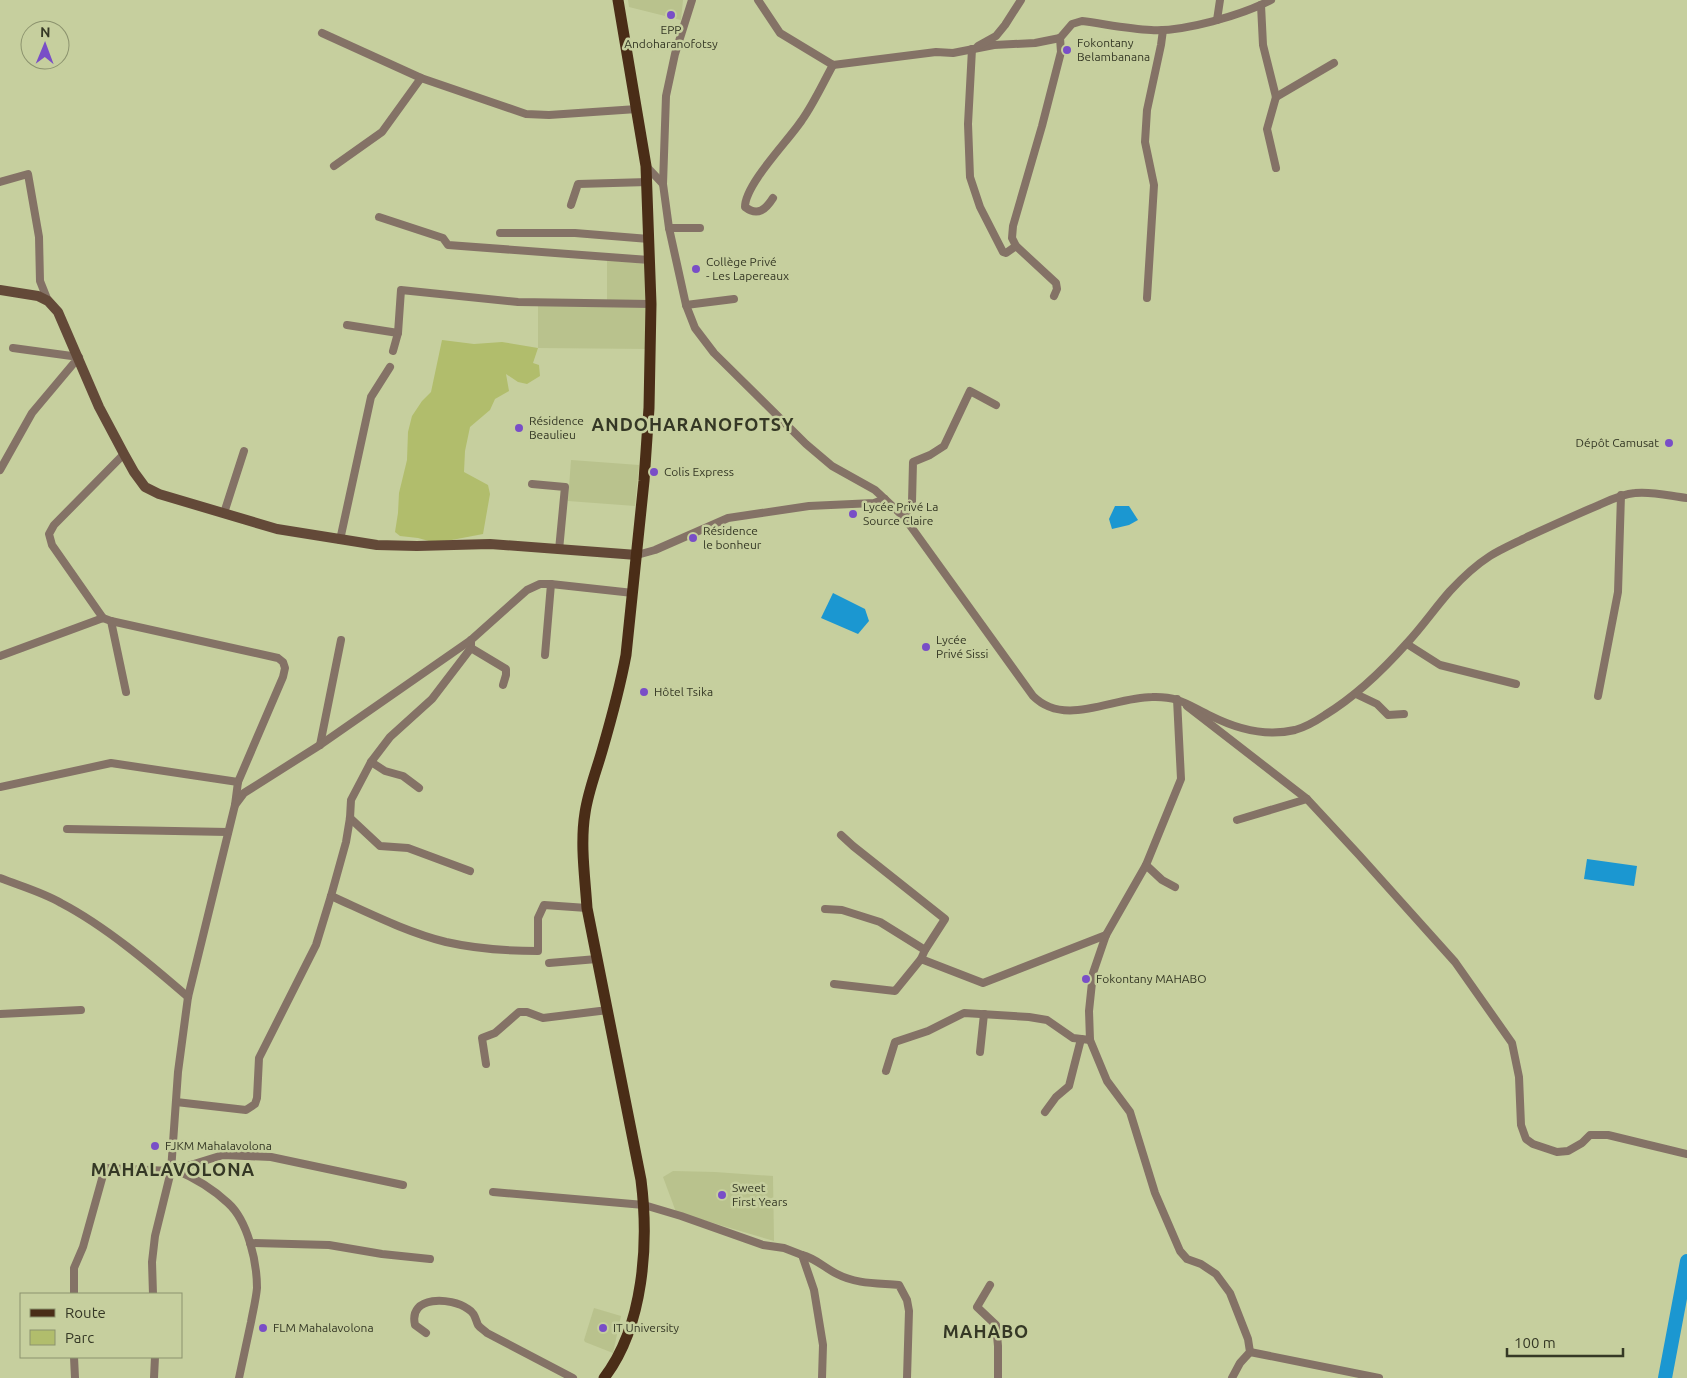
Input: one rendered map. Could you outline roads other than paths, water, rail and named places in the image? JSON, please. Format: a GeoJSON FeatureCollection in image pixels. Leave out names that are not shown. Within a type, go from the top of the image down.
{"type":"FeatureCollection","features":[{"type":"Feature","properties":{"kind":"main road"},"geometry":{"type":"LineString","coordinates":[[604,1378],[621,1352],[632,1320],[640,1289],[645,1231],[641,1180],[587,908],[583,831],[587,799],[622,676],[637,555],[649,408],[651,304],[648,182],[618,0]]}},
{"type":"Feature","properties":{"kind":"street"},"geometry":{"type":"LineString","coordinates":[[692,0],[675,54],[666,96],[663,184],[686,305],[695,328],[714,353],[806,444],[832,466],[874,490],[904,517],[1015,673],[1040,703],[1060,711],[1071,712],[1128,699],[1157,697],[1178,699],[1211,716],[1248,730],[1263,733],[1280,733],[1297,729],[1315,722],[1356,694],[1407,644],[1452,590],[1490,556],[1565,519],[1634,492],[1649,492],[1687,498]]}},
{"type":"Feature","properties":{"kind":"street"},"geometry":{"type":"LineString","coordinates":[[758,0],[780,33],[832,65],[936,52],[953,53],[994,45],[1036,43],[1060,38],[1072,24],[1082,21],[1163,30],[1217,20],[1271,0]]}},
{"type":"Feature","properties":{"kind":"street"},"geometry":{"type":"LineString","coordinates":[[972,49],[996,36],[1021,0]]}},
{"type":"Feature","properties":{"kind":"street"},"geometry":{"type":"LineString","coordinates":[[1217,20],[1220,0]]}},
{"type":"Feature","properties":{"kind":"street"},"geometry":{"type":"LineString","coordinates":[[1261,5],[1263,45],[1276,97],[1267,129],[1276,168]]}},
{"type":"Feature","properties":{"kind":"street"},"geometry":{"type":"LineString","coordinates":[[1147,298],[1154,185],[1145,142],[1147,110],[1163,30]]}},
{"type":"Feature","properties":{"kind":"street"},"geometry":{"type":"LineString","coordinates":[[322,33],[421,78],[526,114],[549,115],[637,109]]}},
{"type":"Feature","properties":{"kind":"street"},"geometry":{"type":"LineString","coordinates":[[1054,296],[1057,289],[1056,283],[1016,246],[1012,238],[1013,226],[1062,52],[1060,38]]}},
{"type":"Feature","properties":{"kind":"street"},"geometry":{"type":"LineString","coordinates":[[972,49],[968,124],[970,177],[980,207],[1003,252],[1016,246]]}},
{"type":"Feature","properties":{"kind":"street"},"geometry":{"type":"LineString","coordinates":[[1276,97],[1334,63]]}},
{"type":"Feature","properties":{"kind":"street"},"geometry":{"type":"LineString","coordinates":[[773,198],[764,210],[758,213],[745,207],[747,197],[765,166],[804,118],[832,65]]}},
{"type":"Feature","properties":{"kind":"street"},"geometry":{"type":"LineString","coordinates":[[334,166],[382,132],[421,78]]}},
{"type":"Feature","properties":{"kind":"street"},"geometry":{"type":"LineString","coordinates":[[646,166],[663,184]]}},
{"type":"Feature","properties":{"kind":"street"},"geometry":{"type":"LineString","coordinates":[[0,182],[28,174],[39,237],[40,281],[48,301],[58,312],[79,357],[98,406],[134,472],[146,487],[167,496],[277,529],[377,545],[490,544],[637,555],[654,550],[728,518],[808,506],[874,503],[885,499]]}},
{"type":"Feature","properties":{"kind":"street"},"geometry":{"type":"LineString","coordinates":[[571,205],[578,184],[648,182]]}},
{"type":"Feature","properties":{"kind":"street"},"geometry":{"type":"LineString","coordinates":[[379,217],[443,238],[448,245],[649,260]]}},
{"type":"Feature","properties":{"kind":"street"},"geometry":{"type":"LineString","coordinates":[[670,228],[700,228]]}},
{"type":"Feature","properties":{"kind":"street"},"geometry":{"type":"LineString","coordinates":[[500,233],[575,233],[649,239]]}},
{"type":"Feature","properties":{"kind":"street"},"geometry":{"type":"LineString","coordinates":[[0,290],[38,296],[48,301]]}},
{"type":"Feature","properties":{"kind":"street"},"geometry":{"type":"LineString","coordinates":[[393,351],[398,333],[401,290],[518,302],[651,304]]}},
{"type":"Feature","properties":{"kind":"street"},"geometry":{"type":"LineString","coordinates":[[686,305],[734,299]]}},
{"type":"Feature","properties":{"kind":"street"},"geometry":{"type":"LineString","coordinates":[[347,325],[398,333]]}},
{"type":"Feature","properties":{"kind":"street"},"geometry":{"type":"LineString","coordinates":[[13,348],[79,357]]}},
{"type":"Feature","properties":{"kind":"street"},"geometry":{"type":"LineString","coordinates":[[0,470],[32,413],[79,357]]}},
{"type":"Feature","properties":{"kind":"street"},"geometry":{"type":"LineString","coordinates":[[340,540],[371,397],[390,367]]}},
{"type":"Feature","properties":{"kind":"street"},"geometry":{"type":"LineString","coordinates":[[904,517],[912,502],[913,462],[930,455],[944,446],[970,391],[996,405]]}},
{"type":"Feature","properties":{"kind":"street"},"geometry":{"type":"LineString","coordinates":[[224,513],[244,451]]}},
{"type":"Feature","properties":{"kind":"street"},"geometry":{"type":"LineString","coordinates":[[124,454],[54,525],[49,534],[52,545],[107,620],[126,692]]}},
{"type":"Feature","properties":{"kind":"street"},"geometry":{"type":"LineString","coordinates":[[532,484],[565,487],[559,550]]}},
{"type":"Feature","properties":{"kind":"street"},"geometry":{"type":"LineString","coordinates":[[1598,696],[1618,592],[1621,496]]}},
{"type":"Feature","properties":{"kind":"street"},"geometry":{"type":"LineString","coordinates":[[234,805],[244,793],[320,745],[471,644],[527,590],[540,584],[551,584],[633,593]]}},
{"type":"Feature","properties":{"kind":"street"},"geometry":{"type":"LineString","coordinates":[[545,655],[551,584]]}},
{"type":"Feature","properties":{"kind":"street"},"geometry":{"type":"LineString","coordinates":[[0,656],[107,620],[272,656],[283,662],[285,668],[283,677],[238,782],[228,832],[188,997],[179,1063],[174,1171],[155,1236],[152,1262],[152,1293]]}},
{"type":"Feature","properties":{"kind":"street"},"geometry":{"type":"LineString","coordinates":[[320,745],[342,640]]}},
{"type":"Feature","properties":{"kind":"street"},"geometry":{"type":"LineString","coordinates":[[471,644],[506,669],[503,685]]}},
{"type":"Feature","properties":{"kind":"street"},"geometry":{"type":"LineString","coordinates":[[176,1102],[246,1110],[255,1104],[259,1058],[316,945],[346,842],[351,800],[371,762],[390,737],[432,699],[471,644]]}},
{"type":"Feature","properties":{"kind":"street"},"geometry":{"type":"LineString","coordinates":[[1407,644],[1440,665],[1516,684]]}},
{"type":"Feature","properties":{"kind":"street"},"geometry":{"type":"LineString","coordinates":[[1356,694],[1377,704],[1388,715],[1404,714]]}},
{"type":"Feature","properties":{"kind":"street"},"geometry":{"type":"LineString","coordinates":[[1178,699],[1307,799],[1455,962],[1512,1043],[1520,1076],[1521,1125],[1526,1139],[1533,1144],[1557,1152],[1568,1151],[1582,1143],[1590,1135],[1608,1135],[1687,1154]]}},
{"type":"Feature","properties":{"kind":"street"},"geometry":{"type":"LineString","coordinates":[[1178,699],[1181,778],[1146,865],[1106,935],[1093,973],[1089,1011],[1090,1040],[1107,1081],[1130,1112],[1155,1194],[1180,1251],[1188,1259],[1201,1264],[1216,1274],[1230,1293],[1248,1339],[1250,1352]]}},
{"type":"Feature","properties":{"kind":"street"},"geometry":{"type":"LineString","coordinates":[[371,762],[385,771],[403,776],[419,788]]}},
{"type":"Feature","properties":{"kind":"street"},"geometry":{"type":"LineString","coordinates":[[0,787],[111,763],[238,782]]}},
{"type":"Feature","properties":{"kind":"street"},"geometry":{"type":"LineString","coordinates":[[1237,820],[1307,799]]}},
{"type":"Feature","properties":{"kind":"street"},"geometry":{"type":"LineString","coordinates":[[350,818],[380,846],[408,848],[470,871]]}},
{"type":"Feature","properties":{"kind":"street"},"geometry":{"type":"LineString","coordinates":[[67,829],[228,832]]}},
{"type":"Feature","properties":{"kind":"street"},"geometry":{"type":"LineString","coordinates":[[834,984],[895,991],[921,959],[946,920],[841,835]]}},
{"type":"Feature","properties":{"kind":"street"},"geometry":{"type":"LineString","coordinates":[[1146,865],[1162,880],[1175,887]]}},
{"type":"Feature","properties":{"kind":"street"},"geometry":{"type":"LineString","coordinates":[[0,878],[60,902],[146,961],[188,997]]}},
{"type":"Feature","properties":{"kind":"street"},"geometry":{"type":"LineString","coordinates":[[331,896],[404,928],[446,942],[495,950],[538,951],[538,918],[544,905],[587,908]]}},
{"type":"Feature","properties":{"kind":"street"},"geometry":{"type":"LineString","coordinates":[[825,909],[842,910],[880,922],[925,950]]}},
{"type":"Feature","properties":{"kind":"street"},"geometry":{"type":"LineString","coordinates":[[921,959],[983,983],[1106,935]]}},
{"type":"Feature","properties":{"kind":"street"},"geometry":{"type":"LineString","coordinates":[[549,963],[597,959]]}},
{"type":"Feature","properties":{"kind":"street"},"geometry":{"type":"LineString","coordinates":[[0,1014],[81,1010]]}},
{"type":"Feature","properties":{"kind":"street"},"geometry":{"type":"LineString","coordinates":[[486,1064],[482,1038],[495,1033],[519,1012],[527,1012],[543,1018],[608,1010]]}},
{"type":"Feature","properties":{"kind":"street"},"geometry":{"type":"LineString","coordinates":[[886,1071],[895,1042],[928,1031],[964,1013],[1048,1020],[1073,1038],[1090,1040]]}},
{"type":"Feature","properties":{"kind":"street"},"geometry":{"type":"LineString","coordinates":[[980,1052],[984,1014]]}},
{"type":"Feature","properties":{"kind":"street"},"geometry":{"type":"LineString","coordinates":[[1045,1112],[1056,1096],[1069,1086],[1081,1040]]}},
{"type":"Feature","properties":{"kind":"street"},"geometry":{"type":"LineString","coordinates":[[174,1171],[223,1155],[272,1157],[403,1186]]}},
{"type":"Feature","properties":{"kind":"street"},"geometry":{"type":"LineString","coordinates":[[74,1293],[74,1268],[83,1247],[105,1168],[174,1171],[190,1176],[213,1190],[229,1204],[240,1220],[250,1243],[256,1271],[257,1290],[239,1378]]}},
{"type":"Feature","properties":{"kind":"street"},"geometry":{"type":"LineString","coordinates":[[493,1192],[644,1205],[763,1245],[784,1248],[809,1257],[836,1274],[855,1282],[899,1285],[907,1300],[909,1311],[907,1378]]}},
{"type":"Feature","properties":{"kind":"street"},"geometry":{"type":"LineString","coordinates":[[250,1243],[329,1245],[382,1254],[430,1259]]}},
{"type":"Feature","properties":{"kind":"street"},"geometry":{"type":"LineString","coordinates":[[802,1255],[814,1290],[823,1345],[822,1378]]}},
{"type":"Feature","properties":{"kind":"street"},"geometry":{"type":"LineString","coordinates":[[990,1285],[977,1307],[996,1325],[998,1378]]}},
{"type":"Feature","properties":{"kind":"street"},"geometry":{"type":"LineString","coordinates":[[426,1333],[415,1325],[413,1318],[417,1308],[426,1302],[453,1302],[466,1307],[472,1312],[477,1318],[479,1326],[487,1333],[573,1378]]}},
{"type":"Feature","properties":{"kind":"street"},"geometry":{"type":"LineString","coordinates":[[1232,1378],[1240,1363],[1250,1352]]}},
{"type":"Feature","properties":{"kind":"street"},"geometry":{"type":"LineString","coordinates":[[1250,1352],[1379,1378]]}},
{"type":"Feature","properties":{"kind":"street"},"geometry":{"type":"LineString","coordinates":[[74,1358],[75,1378]]}},
{"type":"Feature","properties":{"kind":"street"},"geometry":{"type":"LineString","coordinates":[[154,1378],[155,1358]]}},
{"type":"Feature","properties":{"kind":"water"},"geometry":{"type":"Polygon","coordinates":[[[1115,506],[1129,506],[1138,520],[1129,525],[1112,529],[1109,519],[1115,506]]]}},
{"type":"Feature","properties":{"kind":"water"},"geometry":{"type":"Polygon","coordinates":[[[833,593],[865,609],[869,621],[858,634],[821,618],[833,593]]]}},
{"type":"Feature","properties":{"kind":"water"},"geometry":{"type":"Polygon","coordinates":[[[1587,859],[1637,866],[1634,886],[1584,879],[1587,859]]]}},
{"type":"Feature","properties":{"kind":"waterway"},"geometry":{"type":"LineString","coordinates":[[1665,1378],[1687,1261]]}},
{"type":"Feature","properties":{"kind":"place","name":"EPP Andoharanofotsy"},"geometry":{"type":"Point","coordinates":[671,15]}},
{"type":"Feature","properties":{"kind":"place","name":"Fokontany Belambanana"},"geometry":{"type":"Point","coordinates":[1067,50]}},
{"type":"Feature","properties":{"kind":"place","name":"Collège Privé - Les Lapereaux"},"geometry":{"type":"Point","coordinates":[696,269]}},
{"type":"Feature","properties":{"kind":"place","name":"Résidence Beaulieu"},"geometry":{"type":"Point","coordinates":[519,428]}},
{"type":"Feature","properties":{"kind":"place","name":"Dépôt Camusat"},"geometry":{"type":"Point","coordinates":[1669,443]}},
{"type":"Feature","properties":{"kind":"place","name":"Colis Express"},"geometry":{"type":"Point","coordinates":[654,472]}},
{"type":"Feature","properties":{"kind":"place","name":"Lycée Privé La Source Claire"},"geometry":{"type":"Point","coordinates":[853,514]}},
{"type":"Feature","properties":{"kind":"place","name":"Résidence le bonheur"},"geometry":{"type":"Point","coordinates":[693,538]}},
{"type":"Feature","properties":{"kind":"place","name":"Lycée Privé Sissi"},"geometry":{"type":"Point","coordinates":[926,647]}},
{"type":"Feature","properties":{"kind":"place","name":"Hôtel Tsika"},"geometry":{"type":"Point","coordinates":[644,692]}},
{"type":"Feature","properties":{"kind":"place","name":"Fokontany MAHABO"},"geometry":{"type":"Point","coordinates":[1086,979]}},
{"type":"Feature","properties":{"kind":"place","name":"FJKM Mahalavolona"},"geometry":{"type":"Point","coordinates":[155,1146]}},
{"type":"Feature","properties":{"kind":"place","name":"Sweet First Years"},"geometry":{"type":"Point","coordinates":[722,1195]}},
{"type":"Feature","properties":{"kind":"place","name":"FLM Mahalavolona"},"geometry":{"type":"Point","coordinates":[263,1328]}},
{"type":"Feature","properties":{"kind":"place","name":"IT University"},"geometry":{"type":"Point","coordinates":[603,1328]}},
{"type":"Feature","properties":{"kind":"district","name":"ANDOHARANOFOTSY"},"geometry":{"type":"Point","coordinates":[693,425]}},
{"type":"Feature","properties":{"kind":"district","name":"MAHALAVOLONA"},"geometry":{"type":"Point","coordinates":[173,1170]}},
{"type":"Feature","properties":{"kind":"district","name":"MAHABO"},"geometry":{"type":"Point","coordinates":[986,1332]}}]}
